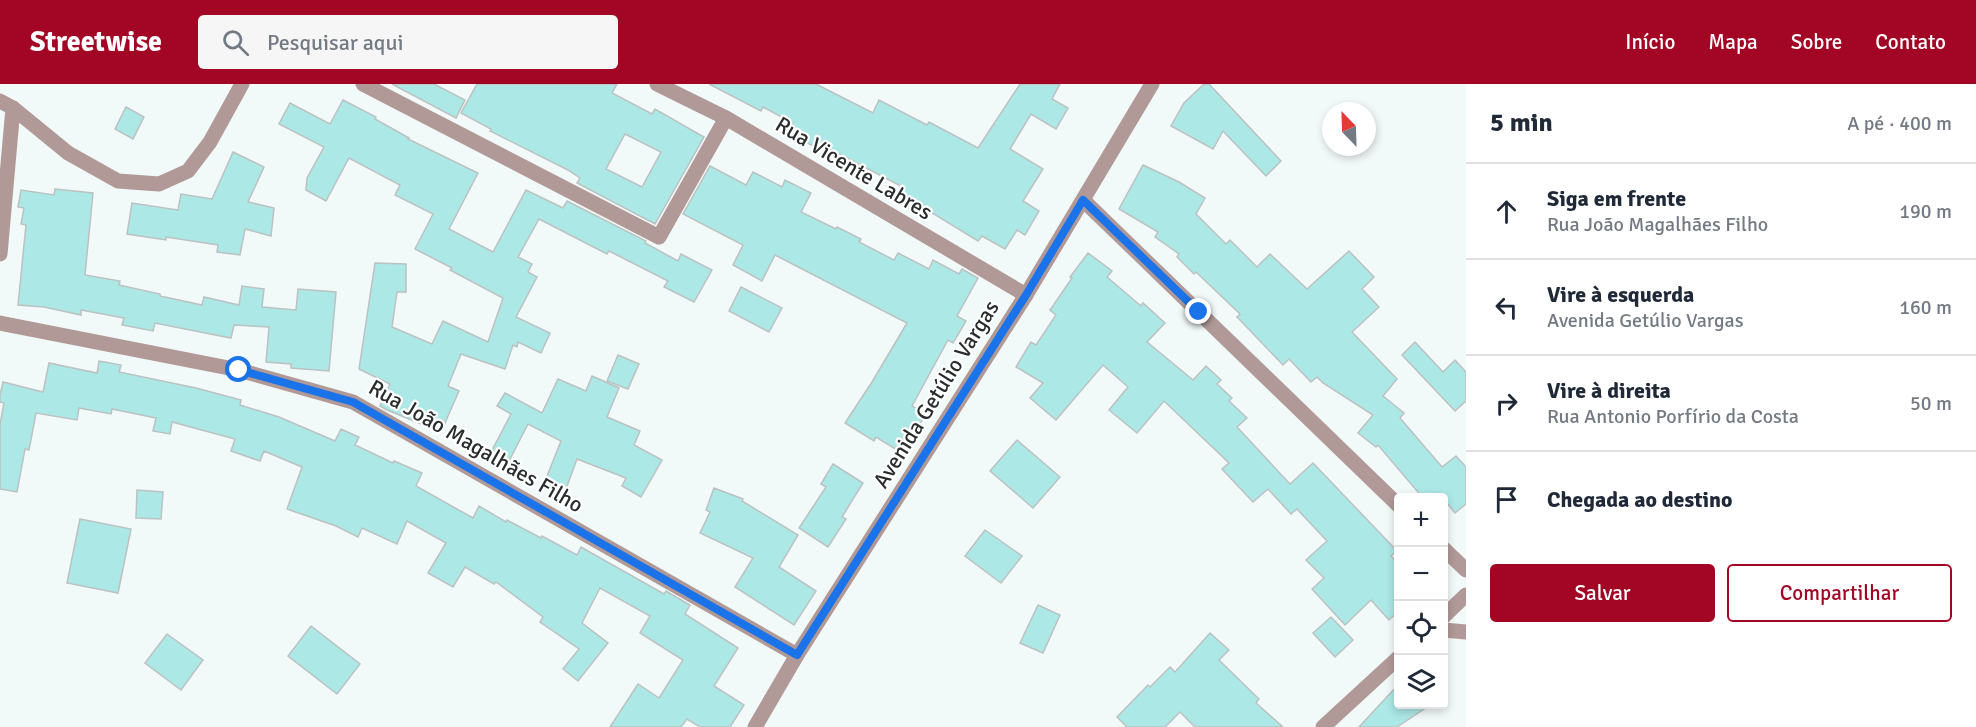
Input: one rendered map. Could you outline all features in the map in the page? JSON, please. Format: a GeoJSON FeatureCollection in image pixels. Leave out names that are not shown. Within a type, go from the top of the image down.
{"type":"FeatureCollection","features":[{"type":"Feature","properties":{"kind":"street"},"geometry":{"type":"LineString","coordinates":[[6,104],[68,153],[118,181],[159,183],[188,171],[210,142],[242,84]]}},
{"type":"Feature","properties":{"kind":"street"},"geometry":{"type":"LineString","coordinates":[[363,84],[659,237],[726,118]]}},
{"type":"Feature","properties":{"kind":"street","name":"Rua Vicente Labres"},"geometry":{"type":"LineString","coordinates":[[657,84],[726,118],[1026,295]]}},
{"type":"Feature","properties":{"kind":"street","name":"Avenida Getúlio Vargas"},"geometry":{"type":"LineString","coordinates":[[755,727],[797,655],[1026,295],[1152,84]]}},
{"type":"Feature","properties":{"kind":"street"},"geometry":{"type":"LineString","coordinates":[[0,254],[6,104]]}},
{"type":"Feature","properties":{"kind":"street"},"geometry":{"type":"LineString","coordinates":[[1083,200],[1394,501]]}},
{"type":"Feature","properties":{"kind":"street","name":"Rua João Magalhães Filho"},"geometry":{"type":"LineString","coordinates":[[0,323],[239,370],[353,402],[797,655]]}},
{"type":"Feature","properties":{"kind":"street"},"geometry":{"type":"LineString","coordinates":[[1448,554],[1466,570]]}},
{"type":"Feature","properties":{"kind":"street"},"geometry":{"type":"LineString","coordinates":[[1448,611],[1466,595]]}},
{"type":"Feature","properties":{"kind":"street"},"geometry":{"type":"LineString","coordinates":[[1448,630],[1466,632]]}},
{"type":"Feature","properties":{"kind":"street"},"geometry":{"type":"LineString","coordinates":[[1323,727],[1394,662]]}},
{"type":"Feature","properties":{"kind":"building"},"geometry":{"type":"Polygon","coordinates":[[[392,84],[434,84],[465,100],[456,118],[392,84]]]}},
{"type":"Feature","properties":{"kind":"building"},"geometry":{"type":"Polygon","coordinates":[[[477,84],[617,84],[612,93],[652,114],[655,109],[704,137],[655,224],[577,183],[580,178],[568,170],[490,131],[491,129],[461,113],[477,84]],[[625,134],[606,169],[642,187],[661,152],[625,134]]]}},
{"type":"Feature","properties":{"kind":"building"},"geometry":{"type":"Polygon","coordinates":[[[709,84],[816,84],[873,113],[879,100],[927,125],[929,122],[978,148],[1020,84],[1060,84],[1052,99],[1068,108],[1056,129],[1031,114],[1010,149],[1043,169],[1023,201],[1039,211],[1025,235],[1017,230],[1005,249],[982,236],[978,241],[926,209],[923,215],[893,200],[901,186],[826,147],[823,151],[788,133],[793,123],[763,107],[761,111],[709,84]]]}},
{"type":"Feature","properties":{"kind":"building"},"geometry":{"type":"Polygon","coordinates":[[[1204,84],[1209,84],[1281,161],[1266,176],[1223,131],[1213,149],[1171,126],[1184,103],[1204,84]]]}},
{"type":"Feature","properties":{"kind":"building"},"geometry":{"type":"Polygon","coordinates":[[[343,100],[376,117],[375,119],[408,139],[478,173],[449,229],[493,252],[526,190],[563,208],[567,201],[646,241],[645,243],[678,261],[681,254],[712,270],[694,302],[664,287],[668,281],[609,251],[607,254],[539,219],[518,257],[532,264],[528,272],[537,277],[516,317],[550,333],[541,353],[518,342],[517,347],[513,345],[505,369],[461,354],[448,386],[459,391],[441,432],[387,410],[380,406],[390,384],[359,369],[375,263],[406,264],[406,292],[397,292],[392,327],[432,344],[443,321],[488,342],[503,298],[415,249],[433,214],[395,195],[400,185],[349,158],[326,201],[306,190],[307,178],[324,147],[279,124],[290,103],[330,124],[343,100]]]}},
{"type":"Feature","properties":{"kind":"building"},"geometry":{"type":"Polygon","coordinates":[[[126,107],[144,117],[133,139],[115,129],[126,107]]]}},
{"type":"Feature","properties":{"kind":"building"},"geometry":{"type":"Polygon","coordinates":[[[233,152],[264,167],[248,202],[274,208],[271,236],[245,229],[240,255],[217,252],[218,245],[127,234],[132,203],[178,210],[181,194],[212,199],[233,152]]]}},
{"type":"Feature","properties":{"kind":"building"},"geometry":{"type":"Polygon","coordinates":[[[1143,165],[1179,182],[1205,198],[1196,214],[1226,244],[1230,240],[1257,267],[1270,254],[1307,289],[1349,251],[1374,277],[1362,289],[1379,307],[1352,332],[1397,379],[1383,396],[1404,413],[1400,418],[1442,467],[1456,456],[1466,467],[1466,504],[1455,513],[1448,504],[1448,493],[1419,493],[1378,445],[1376,447],[1358,433],[1373,415],[1317,377],[1311,382],[1289,359],[1283,365],[1237,317],[1240,314],[1196,272],[1194,274],[1177,257],[1179,254],[1155,237],[1158,232],[1119,209],[1143,165]]]}},
{"type":"Feature","properties":{"kind":"building"},"geometry":{"type":"Polygon","coordinates":[[[710,166],[746,185],[753,172],[782,187],[785,180],[811,193],[801,212],[861,239],[859,242],[894,260],[898,253],[929,269],[933,260],[959,274],[962,269],[978,278],[957,316],[966,321],[953,343],[948,340],[912,406],[926,414],[902,453],[876,437],[874,441],[845,423],[907,323],[775,255],[762,281],[733,265],[743,245],[683,214],[710,166]]]}},
{"type":"Feature","properties":{"kind":"building"},"geometry":{"type":"Polygon","coordinates":[[[55,189],[93,193],[85,275],[120,281],[119,285],[202,305],[204,297],[239,305],[242,286],[264,289],[262,307],[296,310],[298,289],[336,292],[329,371],[291,368],[291,364],[266,362],[269,327],[234,325],[231,338],[155,323],[153,331],[122,325],[124,318],[81,310],[81,315],[44,307],[18,305],[26,225],[21,224],[24,208],[18,207],[21,190],[54,195],[55,189]]]}},
{"type":"Feature","properties":{"kind":"building"},"geometry":{"type":"Polygon","coordinates":[[[1088,253],[1112,271],[1107,277],[1141,306],[1143,303],[1165,323],[1147,342],[1193,380],[1206,366],[1221,380],[1217,384],[1232,398],[1229,401],[1247,418],[1237,427],[1290,484],[1313,463],[1394,548],[1394,554],[1391,556],[1394,559],[1394,616],[1389,620],[1371,600],[1345,625],[1312,589],[1324,578],[1306,560],[1327,541],[1297,509],[1291,514],[1268,489],[1253,502],[1222,469],[1229,463],[1164,401],[1137,433],[1109,410],[1128,387],[1103,365],[1056,420],[1030,398],[1043,383],[1016,367],[1031,342],[1036,345],[1056,315],[1050,310],[1072,278],[1070,277],[1088,253]]]}},
{"type":"Feature","properties":{"kind":"building"},"geometry":{"type":"Polygon","coordinates":[[[741,287],[782,308],[769,332],[729,311],[741,287]]]}},
{"type":"Feature","properties":{"kind":"building"},"geometry":{"type":"Polygon","coordinates":[[[1415,342],[1443,372],[1455,360],[1466,372],[1466,401],[1455,411],[1402,355],[1415,342]]]}},
{"type":"Feature","properties":{"kind":"building"},"geometry":{"type":"Polygon","coordinates":[[[618,355],[639,364],[628,389],[607,381],[618,355]]]}},
{"type":"Feature","properties":{"kind":"building"},"geometry":{"type":"Polygon","coordinates":[[[99,361],[121,365],[119,372],[241,400],[240,405],[279,417],[335,441],[341,429],[359,437],[355,445],[393,463],[394,461],[422,473],[416,486],[473,518],[479,506],[506,522],[507,520],[541,538],[542,536],[577,555],[581,547],[664,594],[666,591],[690,605],[685,614],[738,648],[714,686],[744,705],[730,727],[700,727],[687,719],[681,727],[610,727],[638,684],[659,698],[683,660],[640,633],[650,616],[600,588],[582,623],[608,643],[578,681],[563,669],[579,649],[540,622],[543,617],[496,582],[494,584],[465,567],[453,587],[428,573],[446,543],[407,521],[397,544],[362,528],[358,537],[336,526],[287,509],[302,467],[264,451],[260,461],[231,451],[235,439],[172,422],[170,434],[153,431],[156,418],[112,409],[111,414],[79,408],[77,420],[36,413],[29,450],[25,449],[17,492],[0,489],[0,424],[4,403],[0,402],[0,395],[3,382],[43,392],[49,363],[97,373],[99,361]]]}},
{"type":"Feature","properties":{"kind":"building"},"geometry":{"type":"Polygon","coordinates":[[[592,376],[619,388],[607,417],[640,431],[634,445],[662,460],[641,497],[622,486],[626,478],[577,459],[566,489],[545,481],[561,441],[528,424],[507,465],[489,456],[511,414],[497,406],[505,393],[542,413],[558,379],[586,391],[592,376]]]}},
{"type":"Feature","properties":{"kind":"building"},"geometry":{"type":"Polygon","coordinates":[[[1017,440],[1060,477],[1033,508],[990,471],[1017,440]]]}},
{"type":"Feature","properties":{"kind":"building"},"geometry":{"type":"Polygon","coordinates":[[[833,464],[863,483],[842,517],[846,519],[828,547],[799,528],[826,487],[821,484],[833,464]]]}},
{"type":"Feature","properties":{"kind":"building"},"geometry":{"type":"Polygon","coordinates":[[[714,488],[743,499],[742,501],[798,535],[779,567],[816,591],[794,625],[735,587],[753,558],[700,533],[710,512],[706,510],[714,488]]]}},
{"type":"Feature","properties":{"kind":"building"},"geometry":{"type":"Polygon","coordinates":[[[137,490],[163,492],[161,519],[136,518],[137,490]]]}},
{"type":"Feature","properties":{"kind":"building"},"geometry":{"type":"Polygon","coordinates":[[[80,519],[131,529],[118,593],[67,583],[80,519]]]}},
{"type":"Feature","properties":{"kind":"building"},"geometry":{"type":"Polygon","coordinates":[[[985,530],[1022,556],[1001,583],[965,556],[985,530]]]}},
{"type":"Feature","properties":{"kind":"building"},"geometry":{"type":"Polygon","coordinates":[[[1038,605],[1060,615],[1043,653],[1020,643],[1038,605]]]}},
{"type":"Feature","properties":{"kind":"building"},"geometry":{"type":"Polygon","coordinates":[[[1331,617],[1353,640],[1335,657],[1313,633],[1331,617]]]}},
{"type":"Feature","properties":{"kind":"building"},"geometry":{"type":"Polygon","coordinates":[[[311,626],[360,664],[337,694],[288,656],[311,626]]]}},
{"type":"Feature","properties":{"kind":"building"},"geometry":{"type":"Polygon","coordinates":[[[1210,633],[1229,650],[1219,660],[1259,699],[1256,703],[1283,727],[1195,727],[1180,712],[1165,727],[1127,727],[1117,717],[1148,685],[1150,687],[1170,667],[1175,672],[1210,633]]]}},
{"type":"Feature","properties":{"kind":"building"},"geometry":{"type":"Polygon","coordinates":[[[167,634],[203,660],[181,690],[145,663],[167,634]]]}},
{"type":"Feature","properties":{"kind":"building"},"geometry":{"type":"Polygon","coordinates":[[[1394,689],[1394,709],[1424,709],[1397,727],[1359,727],[1394,689]]]}},
{"type":"Feature","properties":{"kind":"route"},"geometry":{"type":"LineString","coordinates":[[239,370],[353,402],[797,655],[1026,295],[1083,200],[1199,312]]}}]}
